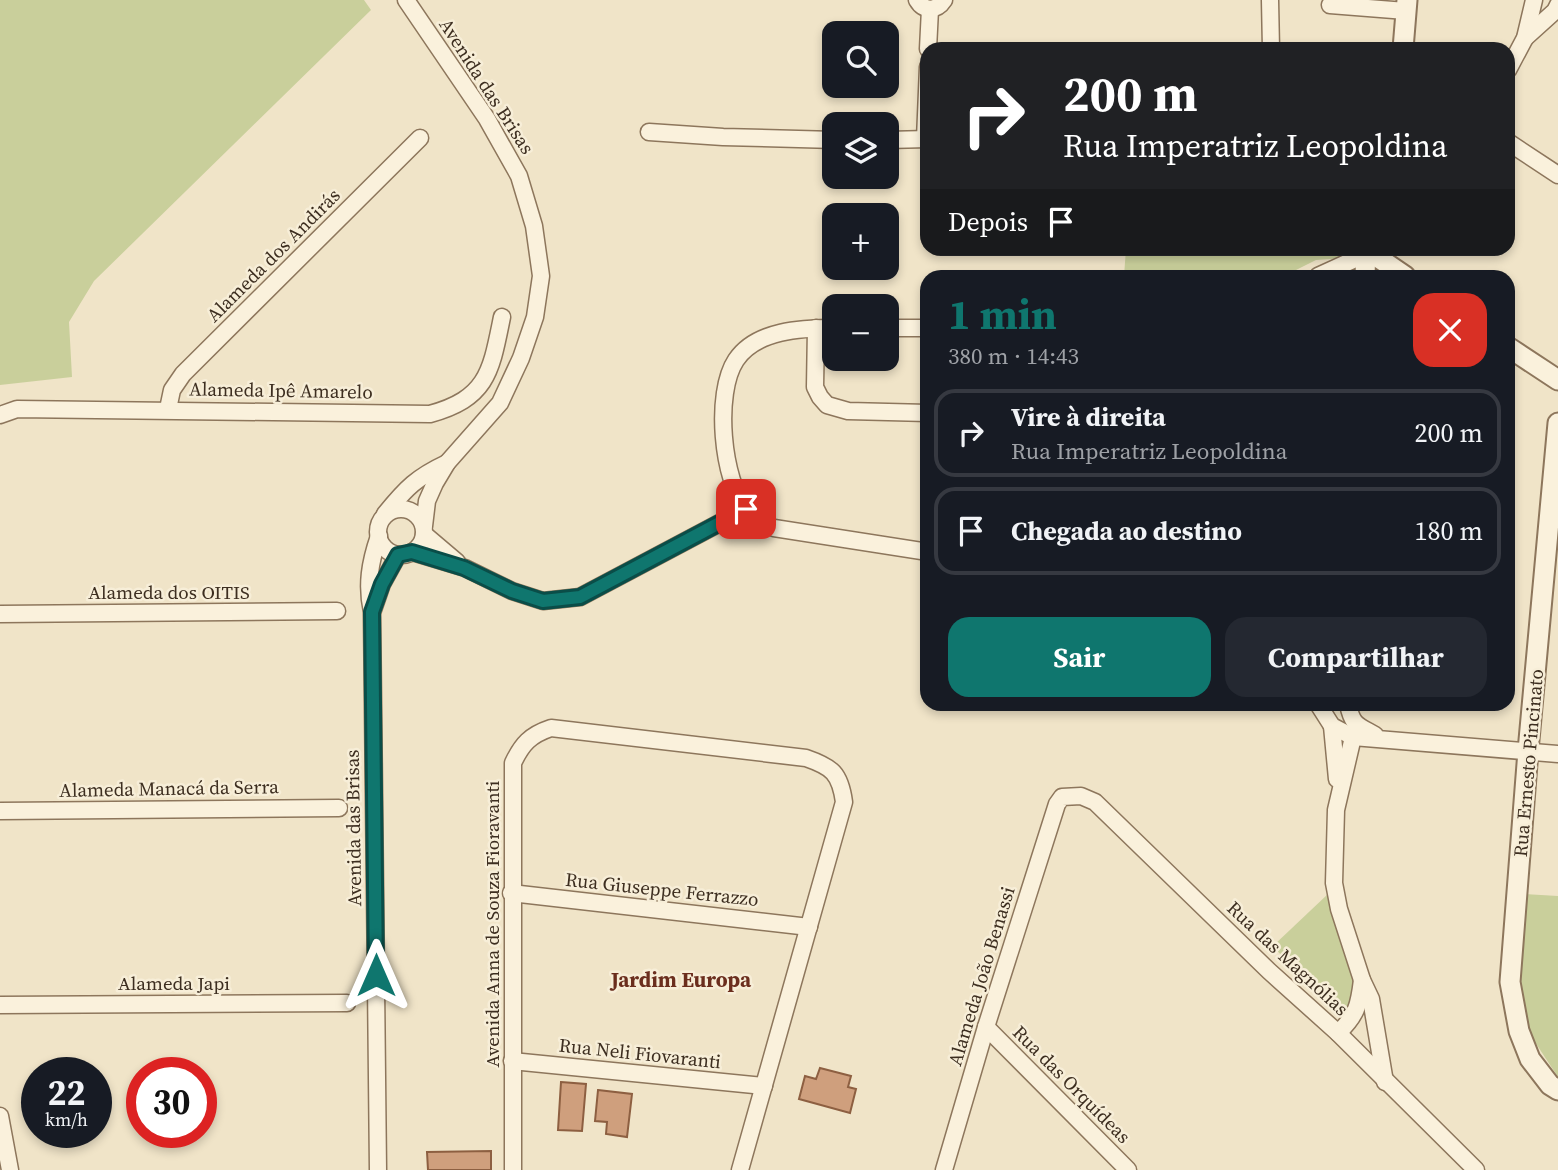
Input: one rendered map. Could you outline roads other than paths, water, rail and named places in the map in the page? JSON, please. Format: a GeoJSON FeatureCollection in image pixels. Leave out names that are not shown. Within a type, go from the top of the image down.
{"type":"FeatureCollection","features":[{"type":"Feature","properties":{"kind":"street","name":"Avenida das Brisas"},"geometry":{"type":"LineString","coordinates":[[406,0],[487,119],[519,176],[534,226],[541,276],[535,317],[521,359],[499,403],[447,463],[435,483],[428,501],[424,530]]}},
{"type":"Feature","properties":{"kind":"street"},"geometry":{"type":"LineString","coordinates":[[927,42],[923,5],[938,7],[944,0]]}},
{"type":"Feature","properties":{"kind":"street"},"geometry":{"type":"LineString","coordinates":[[1270,0],[1271,42]]}},
{"type":"Feature","properties":{"kind":"street"},"geometry":{"type":"LineString","coordinates":[[1515,57],[1525,38],[1534,0],[1557,9],[1525,38]]}},
{"type":"Feature","properties":{"kind":"street"},"geometry":{"type":"LineString","coordinates":[[1328,2],[1406,5],[1403,42]]}},
{"type":"Feature","properties":{"kind":"street"},"geometry":{"type":"LineString","coordinates":[[649,131],[687,136],[822,140]]}},
{"type":"Feature","properties":{"kind":"street","name":"Alameda dos Andirás"},"geometry":{"type":"LineString","coordinates":[[168,409],[173,390],[183,374],[419,138]]}},
{"type":"Feature","properties":{"kind":"street"},"geometry":{"type":"LineString","coordinates":[[899,140],[920,139]]}},
{"type":"Feature","properties":{"kind":"street"},"geometry":{"type":"LineString","coordinates":[[1515,147],[1558,175]]}},
{"type":"Feature","properties":{"kind":"street"},"geometry":{"type":"LineString","coordinates":[[1330,270],[1357,256]]}},
{"type":"Feature","properties":{"kind":"street"},"geometry":{"type":"LineString","coordinates":[[1375,256],[1394,267]]}},
{"type":"Feature","properties":{"kind":"street","name":"Alameda Ipê Amarelo"},"geometry":{"type":"LineString","coordinates":[[0,415],[17,409],[430,414],[453,408],[473,395],[487,376],[502,317]]}},
{"type":"Feature","properties":{"kind":"street"},"geometry":{"type":"LineString","coordinates":[[816,328],[816,387],[827,405],[848,411],[920,412]]}},
{"type":"Feature","properties":{"kind":"street"},"geometry":{"type":"LineString","coordinates":[[822,328],[787,331],[766,338],[748,348],[736,360],[725,392],[725,447],[730,475],[746,509],[754,517],[774,528],[920,551]]}},
{"type":"Feature","properties":{"kind":"street"},"geometry":{"type":"LineString","coordinates":[[899,328],[920,328]]}},
{"type":"Feature","properties":{"kind":"street"},"geometry":{"type":"LineString","coordinates":[[1515,352],[1558,380]]}},
{"type":"Feature","properties":{"kind":"street","name":"Rua Ernesto Pincinato"},"geometry":{"type":"LineString","coordinates":[[1558,423],[1510,982],[1519,1031],[1530,1059],[1550,1085],[1558,1090]]}},
{"type":"Feature","properties":{"kind":"street","name":"Avenida das Brisas"},"geometry":{"type":"LineString","coordinates":[[384,516],[402,493],[422,475],[447,463]]}},
{"type":"Feature","properties":{"kind":"street"},"geometry":{"type":"LineString","coordinates":[[464,568],[424,530],[420,519],[407,509],[399,509],[384,516],[378,529],[385,549],[464,568],[512,591],[543,601],[580,597],[746,509]]}},
{"type":"Feature","properties":{"kind":"street"},"geometry":{"type":"LineString","coordinates":[[405,553],[418,548],[424,530]]}},
{"type":"Feature","properties":{"kind":"street","name":"Avenida das Brisas"},"geometry":{"type":"LineString","coordinates":[[377,1170],[372,612],[368,596],[370,563],[379,536]]}},
{"type":"Feature","properties":{"kind":"street","name":"Avenida das Brisas"},"geometry":{"type":"LineString","coordinates":[[372,612],[382,584],[405,553]]}},
{"type":"Feature","properties":{"kind":"street","name":"Alameda dos OITIS"},"geometry":{"type":"LineString","coordinates":[[0,614],[337,611]]}},
{"type":"Feature","properties":{"kind":"street"},"geometry":{"type":"LineString","coordinates":[[1322,711],[1332,726],[1339,792]]}},
{"type":"Feature","properties":{"kind":"street"},"geometry":{"type":"LineString","coordinates":[[1350,711],[1355,725],[1383,740]]}},
{"type":"Feature","properties":{"kind":"street"},"geometry":{"type":"LineString","coordinates":[[1332,726],[1353,737],[1558,754]]}},
{"type":"Feature","properties":{"kind":"street","name":"Avenida Anna de Souza Fioravanti"},"geometry":{"type":"LineString","coordinates":[[513,1170],[513,764],[522,744],[539,732],[551,728],[806,758],[825,765],[835,773],[842,785],[844,802],[740,1170]]}},
{"type":"Feature","properties":{"kind":"street"},"geometry":{"type":"LineString","coordinates":[[1353,737],[1336,810],[1334,883],[1339,909],[1362,980],[1371,999],[1385,1082]]}},
{"type":"Feature","properties":{"kind":"street","name":"Rua das Magnólias"},"geometry":{"type":"LineString","coordinates":[[1062,797],[1081,796],[1095,802],[1269,971],[1338,1033],[1476,1170]]}},
{"type":"Feature","properties":{"kind":"street","name":"Alameda João Benassi"},"geometry":{"type":"LineString","coordinates":[[944,1170],[986,1027],[1057,804],[1062,797]]}},
{"type":"Feature","properties":{"kind":"street","name":"Alameda Manacá da Serra"},"geometry":{"type":"LineString","coordinates":[[0,811],[339,808]]}},
{"type":"Feature","properties":{"kind":"street","name":"Rua Giuseppe Ferrazzo"},"geometry":{"type":"LineString","coordinates":[[511,893],[809,927]]}},
{"type":"Feature","properties":{"kind":"street"},"geometry":{"type":"LineString","coordinates":[[1338,1033],[1354,1016],[1359,1006],[1362,980]]}},
{"type":"Feature","properties":{"kind":"street","name":"Alameda Japi"},"geometry":{"type":"LineString","coordinates":[[0,1005],[347,1003]]}},
{"type":"Feature","properties":{"kind":"street","name":"Rua das Orquídeas"},"geometry":{"type":"LineString","coordinates":[[986,1027],[1128,1170]]}},
{"type":"Feature","properties":{"kind":"street","name":"Rua Neli Fiovaranti"},"geometry":{"type":"LineString","coordinates":[[512,1061],[764,1086]]}},
{"type":"Feature","properties":{"kind":"street"},"geometry":{"type":"LineString","coordinates":[[0,1116],[10,1170]]}},
{"type":"Feature","properties":{"kind":"district","name":"Jardim Europa"},"geometry":{"type":"Point","coordinates":[681,980]}}]}
